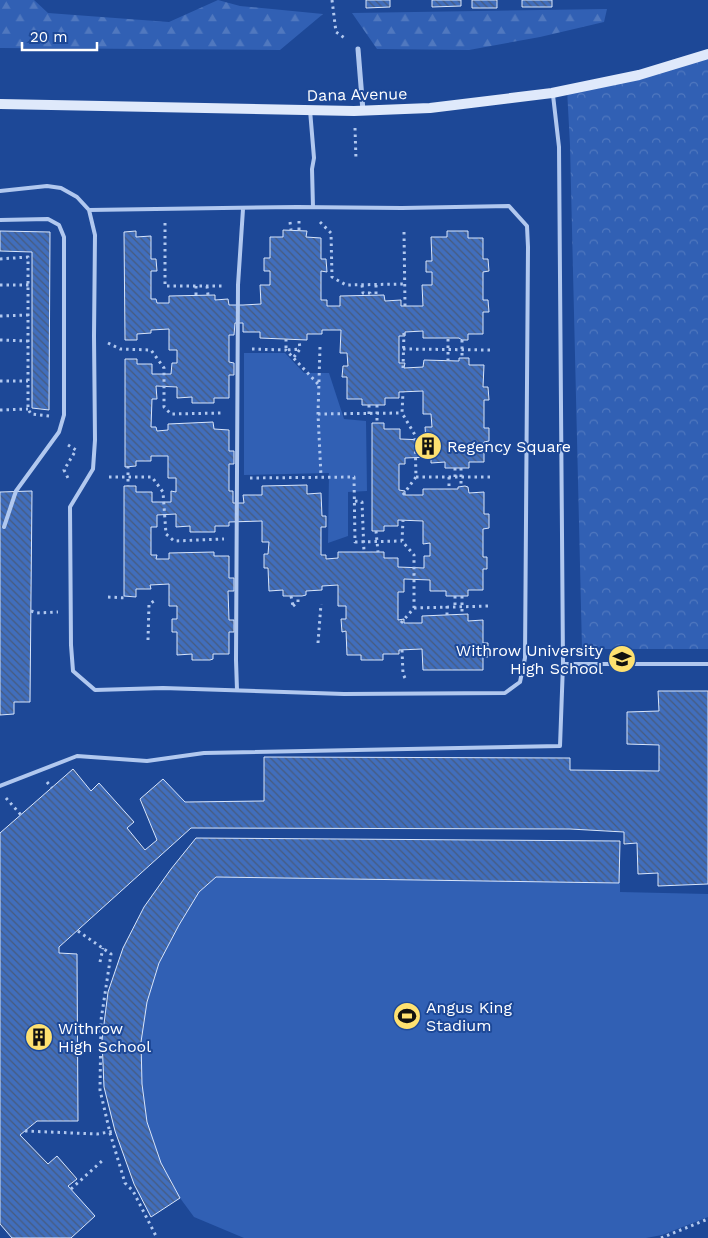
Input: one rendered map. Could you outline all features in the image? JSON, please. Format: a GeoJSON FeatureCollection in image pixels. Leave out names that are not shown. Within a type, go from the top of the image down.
{"type":"FeatureCollection","features":[{"type":"Feature","properties":{"kind":"street"},"geometry":{"type":"LineString","coordinates":[[358,49],[358,112]]}},
{"type":"Feature","properties":{"kind":"street","name":"Dana Avenue"},"geometry":{"type":"LineString","coordinates":[[0,104],[358,112],[430,108],[552,93],[639,75],[708,54]]}},
{"type":"Feature","properties":{"kind":"lane"},"geometry":{"type":"LineString","coordinates":[[0,786],[77,756],[147,761],[204,753],[560,746],[563,664],[558,147],[552,93]]}},
{"type":"Feature","properties":{"kind":"lane"},"geometry":{"type":"LineString","coordinates":[[310,110],[314,158],[312,169],[314,207]]}},
{"type":"Feature","properties":{"kind":"lane"},"geometry":{"type":"LineString","coordinates":[[0,190],[47,186],[61,188],[77,198],[89,210],[95,235],[96,440],[92,469],[70,507],[71,645],[73,671],[95,690],[163,688],[352,694],[505,693],[520,682],[525,658],[527,226],[509,206],[89,210]]}},
{"type":"Feature","properties":{"kind":"lane"},"geometry":{"type":"LineString","coordinates":[[237,690],[238,278],[243,209]]}},
{"type":"Feature","properties":{"kind":"lane"},"geometry":{"type":"LineString","coordinates":[[0,220],[48,219],[59,225],[64,237],[64,415],[59,432],[16,491],[4,527]]}},
{"type":"Feature","properties":{"kind":"lane"},"geometry":{"type":"LineString","coordinates":[[563,664],[708,664]]}},
{"type":"Feature","properties":{"kind":"path"},"geometry":{"type":"LineString","coordinates":[[332,0],[336,32],[358,49]]}},
{"type":"Feature","properties":{"kind":"path"},"geometry":{"type":"LineString","coordinates":[[356,160],[358,112]]}},
{"type":"Feature","properties":{"kind":"path"},"geometry":{"type":"LineString","coordinates":[[165,221],[165,286],[214,286]]}},
{"type":"Feature","properties":{"kind":"path"},"geometry":{"type":"LineString","coordinates":[[299,221],[299,230]]}},
{"type":"Feature","properties":{"kind":"path"},"geometry":{"type":"LineString","coordinates":[[320,221],[331,233],[332,277],[346,285],[405,284]]}},
{"type":"Feature","properties":{"kind":"path"},"geometry":{"type":"LineString","coordinates":[[290,222],[291,230]]}},
{"type":"Feature","properties":{"kind":"path"},"geometry":{"type":"LineString","coordinates":[[404,232],[405,306]]}},
{"type":"Feature","properties":{"kind":"path"},"geometry":{"type":"LineString","coordinates":[[0,259],[28,258],[28,409],[31,414],[49,416]]}},
{"type":"Feature","properties":{"kind":"path"},"geometry":{"type":"LineString","coordinates":[[0,285],[29,285]]}},
{"type":"Feature","properties":{"kind":"path"},"geometry":{"type":"LineString","coordinates":[[362,285],[363,293],[370,293],[370,296]]}},
{"type":"Feature","properties":{"kind":"path"},"geometry":{"type":"LineString","coordinates":[[376,285],[376,296]]}},
{"type":"Feature","properties":{"kind":"path"},"geometry":{"type":"LineString","coordinates":[[196,286],[196,295]]}},
{"type":"Feature","properties":{"kind":"path"},"geometry":{"type":"LineString","coordinates":[[208,286],[208,295]]}},
{"type":"Feature","properties":{"kind":"path"},"geometry":{"type":"LineString","coordinates":[[0,316],[29,315]]}},
{"type":"Feature","properties":{"kind":"path"},"geometry":{"type":"LineString","coordinates":[[403,368],[404,332]]}},
{"type":"Feature","properties":{"kind":"path"},"geometry":{"type":"LineString","coordinates":[[448,338],[448,361]]}},
{"type":"Feature","properties":{"kind":"path"},"geometry":{"type":"LineString","coordinates":[[286,339],[286,350],[319,385]]}},
{"type":"Feature","properties":{"kind":"path"},"geometry":{"type":"LineString","coordinates":[[0,340],[29,341]]}},
{"type":"Feature","properties":{"kind":"path"},"geometry":{"type":"LineString","coordinates":[[294,357],[300,349],[299,340]]}},
{"type":"Feature","properties":{"kind":"path"},"geometry":{"type":"LineString","coordinates":[[462,340],[462,358]]}},
{"type":"Feature","properties":{"kind":"path"},"geometry":{"type":"LineString","coordinates":[[320,347],[318,414],[321,476]]}},
{"type":"Feature","properties":{"kind":"path"},"geometry":{"type":"LineString","coordinates":[[120,349],[151,350],[164,368],[164,407],[171,414],[211,413]]}},
{"type":"Feature","properties":{"kind":"path"},"geometry":{"type":"LineString","coordinates":[[238,349],[300,349]]}},
{"type":"Feature","properties":{"kind":"path"},"geometry":{"type":"LineString","coordinates":[[403,349],[490,350]]}},
{"type":"Feature","properties":{"kind":"path"},"geometry":{"type":"LineString","coordinates":[[0,381],[28,381]]}},
{"type":"Feature","properties":{"kind":"path"},"geometry":{"type":"LineString","coordinates":[[403,392],[402,413],[415,435],[416,478],[403,495]]}},
{"type":"Feature","properties":{"kind":"path"},"geometry":{"type":"LineString","coordinates":[[369,405],[369,414]]}},
{"type":"Feature","properties":{"kind":"path"},"geometry":{"type":"LineString","coordinates":[[377,405],[377,423]]}},
{"type":"Feature","properties":{"kind":"path"},"geometry":{"type":"LineString","coordinates":[[0,410],[28,409]]}},
{"type":"Feature","properties":{"kind":"path"},"geometry":{"type":"LineString","coordinates":[[318,414],[402,413]]}},
{"type":"Feature","properties":{"kind":"path"},"geometry":{"type":"LineString","coordinates":[[65,443],[76,450],[64,470],[69,480]]}},
{"type":"Feature","properties":{"kind":"path"},"geometry":{"type":"LineString","coordinates":[[128,466],[128,486]]}},
{"type":"Feature","properties":{"kind":"path"},"geometry":{"type":"LineString","coordinates":[[455,468],[455,477]]}},
{"type":"Feature","properties":{"kind":"path"},"geometry":{"type":"LineString","coordinates":[[461,468],[461,487]]}},
{"type":"Feature","properties":{"kind":"path"},"geometry":{"type":"LineString","coordinates":[[237,479],[321,476],[354,477],[355,542],[402,541]]}},
{"type":"Feature","properties":{"kind":"path"},"geometry":{"type":"LineString","coordinates":[[109,477],[152,477],[163,492],[166,534],[174,541],[212,540]]}},
{"type":"Feature","properties":{"kind":"path"},"geometry":{"type":"LineString","coordinates":[[449,477],[449,488]]}},
{"type":"Feature","properties":{"kind":"path"},"geometry":{"type":"LineString","coordinates":[[416,478],[491,477]]}},
{"type":"Feature","properties":{"kind":"path"},"geometry":{"type":"LineString","coordinates":[[354,501],[362,502],[364,552]]}},
{"type":"Feature","properties":{"kind":"path"},"geometry":{"type":"LineString","coordinates":[[401,623],[414,608],[414,555],[402,541],[403,520]]}},
{"type":"Feature","properties":{"kind":"path"},"geometry":{"type":"LineString","coordinates":[[376,531],[378,552]]}},
{"type":"Feature","properties":{"kind":"path"},"geometry":{"type":"LineString","coordinates":[[291,596],[293,606],[298,602],[298,596]]}},
{"type":"Feature","properties":{"kind":"path"},"geometry":{"type":"LineString","coordinates":[[455,596],[455,606]]}},
{"type":"Feature","properties":{"kind":"path"},"geometry":{"type":"LineString","coordinates":[[462,596],[462,614]]}},
{"type":"Feature","properties":{"kind":"path"},"geometry":{"type":"LineString","coordinates":[[108,597],[127,598]]}},
{"type":"Feature","properties":{"kind":"path"},"geometry":{"type":"LineString","coordinates":[[148,640],[149,604],[154,601]]}},
{"type":"Feature","properties":{"kind":"path"},"geometry":{"type":"LineString","coordinates":[[318,643],[321,604]]}},
{"type":"Feature","properties":{"kind":"path"},"geometry":{"type":"LineString","coordinates":[[447,606],[447,615]]}},
{"type":"Feature","properties":{"kind":"path"},"geometry":{"type":"LineString","coordinates":[[414,608],[490,606]]}},
{"type":"Feature","properties":{"kind":"path"},"geometry":{"type":"LineString","coordinates":[[31,611],[38,613],[71,611]]}},
{"type":"Feature","properties":{"kind":"path"},"geometry":{"type":"LineString","coordinates":[[402,650],[402,669]]}},
{"type":"Feature","properties":{"kind":"path"},"geometry":{"type":"LineString","coordinates":[[5,797],[21,815]]}},
{"type":"Feature","properties":{"kind":"path"},"geometry":{"type":"LineString","coordinates":[[78,931],[111,954],[101,1020],[100,1090],[110,1133],[125,1183],[133,1190],[157,1238]]}},
{"type":"Feature","properties":{"kind":"path"},"geometry":{"type":"LineString","coordinates":[[100,962],[103,948]]}},
{"type":"Feature","properties":{"kind":"path"},"geometry":{"type":"LineString","coordinates":[[25,1131],[110,1133],[116,1131]]}},
{"type":"Feature","properties":{"kind":"path"},"geometry":{"type":"LineString","coordinates":[[71,1189],[103,1160]]}},
{"type":"Feature","properties":{"kind":"path"},"geometry":{"type":"LineString","coordinates":[[661,1238],[708,1219]]}},
{"type":"Feature","properties":{"kind":"green space"},"geometry":{"type":"Polygon","coordinates":[[[0,0],[34,0],[48,13],[169,22],[218,0],[240,6],[323,14],[280,50],[0,48],[0,0]]]}},
{"type":"Feature","properties":{"kind":"green space"},"geometry":{"type":"Polygon","coordinates":[[[607,9],[604,22],[540,37],[469,50],[377,49],[352,13],[607,9]]]}},
{"type":"Feature","properties":{"kind":"green space"},"geometry":{"type":"Polygon","coordinates":[[[708,54],[708,649],[582,649],[567,89],[708,54]]]}},
{"type":"Feature","properties":{"kind":"green space"},"geometry":{"type":"Polygon","coordinates":[[[244,353],[285,353],[304,373],[329,373],[344,419],[366,421],[367,491],[348,492],[348,536],[328,543],[329,473],[244,475],[244,353]]]}},
{"type":"Feature","properties":{"kind":"green space","name":"Angus King Stadium"},"geometry":{"type":"Polygon","coordinates":[[[196,838],[620,841],[620,892],[708,894],[708,1217],[662,1235],[646,1238],[244,1238],[194,1217],[180,1198],[151,1217],[134,1184],[115,1131],[104,1087],[102,1040],[108,992],[144,907],[196,838]]]}},
{"type":"Feature","properties":{"kind":"building"},"geometry":{"type":"Polygon","coordinates":[[[366,0],[390,0],[390,7],[366,8],[366,0]]]}},
{"type":"Feature","properties":{"kind":"building"},"geometry":{"type":"Polygon","coordinates":[[[432,0],[461,0],[461,6],[432,7],[432,0]]]}},
{"type":"Feature","properties":{"kind":"building"},"geometry":{"type":"Polygon","coordinates":[[[472,0],[497,0],[497,8],[472,8],[472,0]]]}},
{"type":"Feature","properties":{"kind":"building"},"geometry":{"type":"Polygon","coordinates":[[[522,0],[552,0],[552,7],[522,7],[522,0]]]}},
{"type":"Feature","properties":{"kind":"building","name":"Regency Square"},"geometry":{"type":"Polygon","coordinates":[[[283,230],[307,231],[306,237],[321,238],[321,259],[326,259],[327,272],[321,271],[321,300],[327,300],[327,306],[340,306],[340,296],[384,295],[385,301],[401,300],[401,306],[423,306],[422,285],[432,285],[432,272],[426,272],[426,261],[432,261],[431,237],[447,237],[447,231],[468,231],[468,238],[483,238],[483,259],[488,259],[489,271],[483,272],[483,300],[488,300],[489,312],[483,312],[483,334],[468,334],[468,340],[462,340],[459,338],[423,338],[423,331],[405,332],[405,336],[399,336],[399,363],[405,363],[404,368],[423,367],[424,360],[459,361],[459,358],[469,358],[469,365],[484,365],[483,387],[488,387],[489,400],[484,400],[484,428],[489,428],[489,441],[484,442],[484,462],[469,462],[469,468],[445,468],[445,462],[431,463],[431,457],[405,458],[405,464],[399,464],[399,490],[405,491],[405,495],[423,495],[423,489],[458,489],[458,487],[465,486],[468,487],[469,493],[484,492],[484,514],[489,514],[489,528],[483,529],[483,557],[487,557],[487,569],[483,569],[483,590],[468,590],[468,596],[446,596],[446,591],[430,591],[430,580],[404,579],[404,592],[398,592],[398,620],[404,619],[404,623],[422,623],[422,616],[468,614],[468,621],[483,620],[483,643],[488,643],[488,657],[483,657],[483,670],[423,670],[422,649],[399,650],[399,654],[383,654],[383,660],[361,660],[361,655],[347,655],[346,631],[342,632],[341,619],[346,619],[346,606],[338,606],[338,585],[322,586],[322,590],[306,591],[306,595],[302,596],[283,596],[283,590],[269,591],[268,568],[264,568],[264,554],[268,554],[269,542],[262,542],[262,521],[229,522],[229,526],[215,526],[215,532],[190,532],[190,526],[176,527],[176,514],[157,515],[157,527],[151,527],[151,555],[157,555],[156,559],[169,559],[169,553],[214,552],[214,556],[229,556],[229,578],[234,578],[234,591],[228,591],[229,620],[234,620],[234,632],[229,632],[229,654],[213,654],[213,659],[210,660],[192,660],[192,654],[177,655],[177,632],[172,632],[172,619],[177,619],[177,606],[169,606],[169,584],[150,585],[151,589],[136,589],[136,597],[124,596],[124,486],[136,486],[136,492],[152,492],[152,502],[171,502],[171,491],[176,492],[176,478],[168,478],[168,456],[151,456],[151,461],[136,461],[136,466],[125,467],[125,359],[137,359],[137,364],[152,364],[152,374],[171,374],[172,363],[177,363],[177,350],[169,350],[169,329],[151,330],[151,333],[137,334],[137,340],[125,340],[124,232],[136,231],[136,237],[151,236],[151,259],[156,259],[157,271],[151,271],[151,299],[156,299],[157,303],[169,303],[169,296],[215,295],[215,300],[228,299],[229,305],[261,304],[260,285],[270,285],[270,271],[264,271],[264,258],[270,258],[270,237],[283,237],[283,230]],[[235,323],[234,335],[229,335],[229,362],[234,363],[234,375],[229,375],[229,398],[214,398],[214,403],[192,403],[192,397],[177,398],[177,387],[156,386],[157,399],[152,399],[151,427],[156,427],[157,431],[168,430],[168,424],[213,422],[214,429],[229,430],[229,451],[234,451],[234,464],[229,464],[229,491],[233,491],[233,503],[244,503],[243,495],[262,495],[262,486],[307,485],[307,494],[321,493],[322,516],[326,516],[326,527],[321,527],[321,555],[326,555],[326,559],[338,558],[338,552],[384,552],[384,558],[398,558],[398,567],[424,568],[424,556],[430,556],[430,543],[423,544],[423,521],[398,520],[398,526],[384,526],[384,531],[372,531],[372,423],[384,423],[384,429],[400,429],[400,439],[426,440],[425,427],[432,427],[431,414],[423,414],[423,391],[399,392],[399,398],[385,398],[385,405],[362,405],[362,399],[347,399],[347,377],[342,377],[343,366],[348,366],[347,353],[340,353],[341,330],[322,330],[322,334],[307,334],[307,340],[260,338],[260,332],[243,332],[243,323],[235,323]]]}},
{"type":"Feature","properties":{"kind":"building"},"geometry":{"type":"Polygon","coordinates":[[[0,231],[50,232],[49,410],[32,408],[32,252],[0,251],[0,231]]]}},
{"type":"Feature","properties":{"kind":"building"},"geometry":{"type":"Polygon","coordinates":[[[32,491],[30,702],[14,702],[14,714],[0,715],[0,492],[32,491]]]}},
{"type":"Feature","properties":{"kind":"building","name":"Withrow High School"},"geometry":{"type":"Polygon","coordinates":[[[658,691],[708,691],[708,884],[658,886],[658,873],[638,874],[637,843],[624,844],[624,832],[570,829],[191,828],[59,947],[59,953],[77,954],[78,1121],[37,1121],[20,1135],[48,1164],[57,1156],[77,1179],[68,1186],[95,1216],[71,1238],[12,1238],[0,1224],[0,833],[73,769],[91,791],[99,783],[134,822],[127,828],[145,850],[157,840],[140,799],[163,779],[185,802],[264,801],[264,757],[570,758],[570,770],[659,771],[659,745],[627,744],[627,712],[659,711],[658,691]]]}},
{"type":"Feature","properties":{"kind":"building"},"geometry":{"type":"Polygon","coordinates":[[[196,838],[620,841],[619,883],[216,877],[199,892],[179,925],[159,963],[147,1002],[141,1042],[142,1084],[147,1122],[161,1163],[180,1198],[151,1217],[134,1184],[115,1131],[104,1087],[102,1040],[108,992],[123,948],[144,907],[196,838]]]}},
{"type":"Feature","properties":{"kind":"place","name":"Regency Square"},"geometry":{"type":"Point","coordinates":[428,446]}},
{"type":"Feature","properties":{"kind":"place","name":"Withrow University High School"},"geometry":{"type":"Point","coordinates":[622,659]}},
{"type":"Feature","properties":{"kind":"place","name":"Angus King Stadium"},"geometry":{"type":"Point","coordinates":[407,1016]}},
{"type":"Feature","properties":{"kind":"place","name":"Withrow High School"},"geometry":{"type":"Point","coordinates":[39,1037]}}]}
